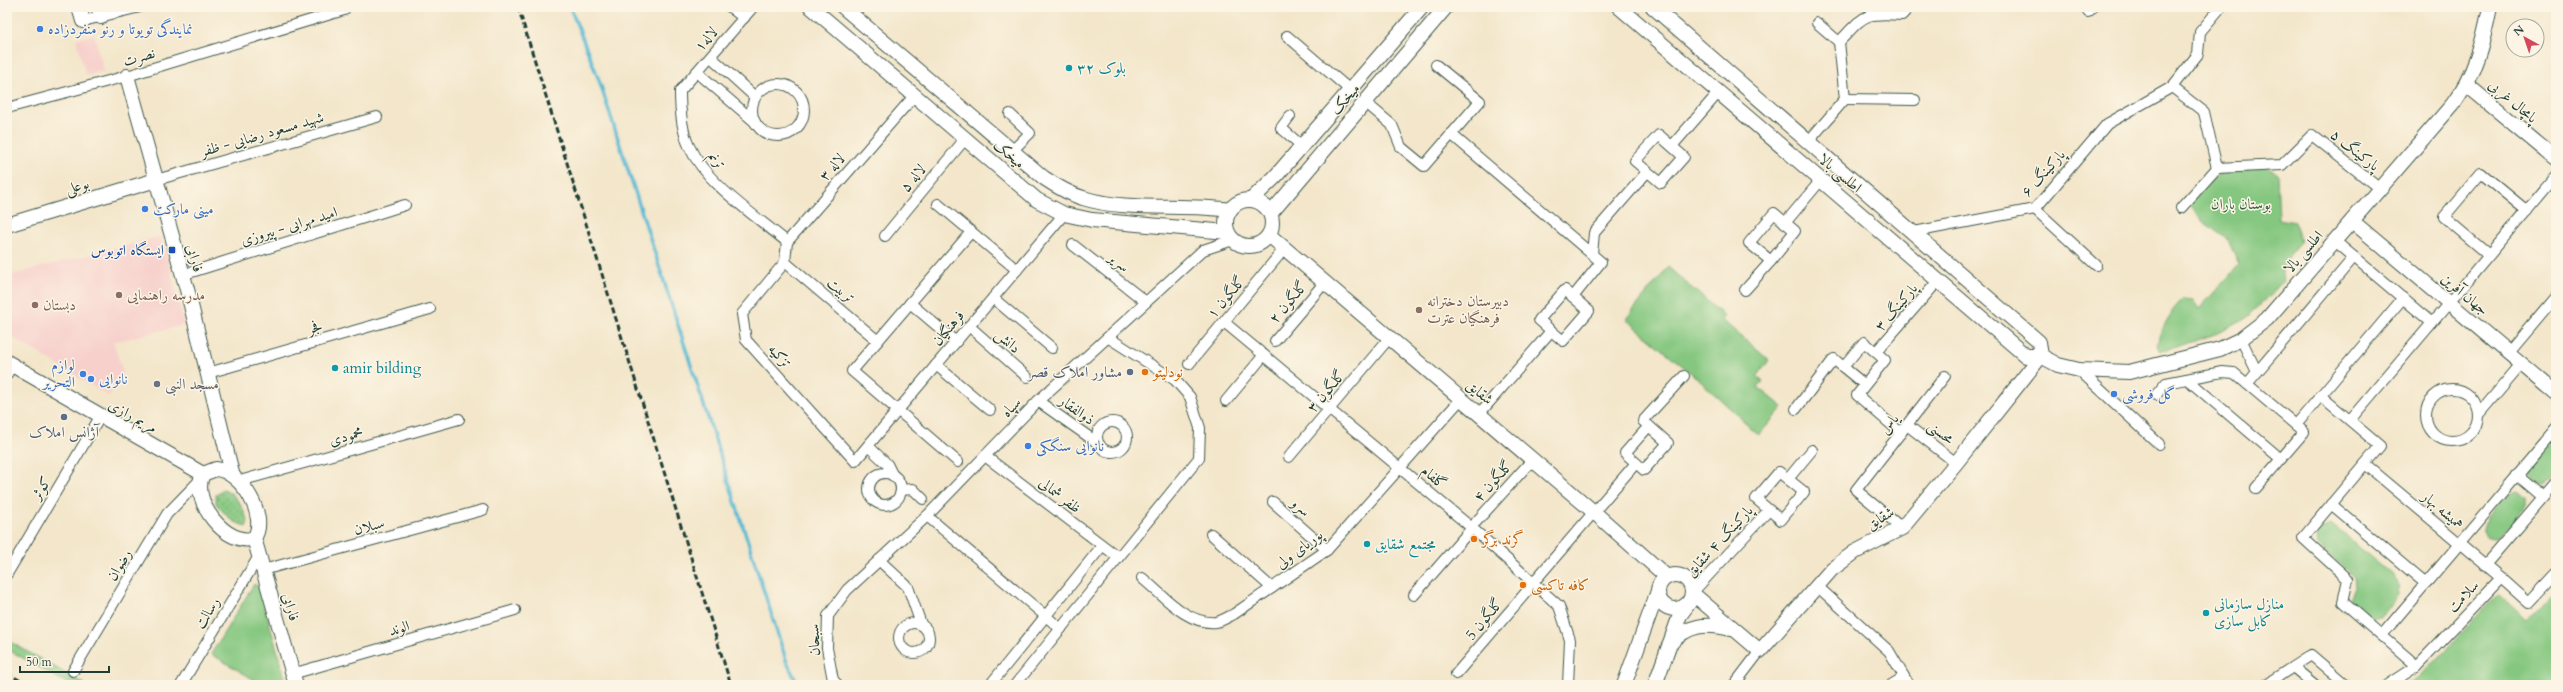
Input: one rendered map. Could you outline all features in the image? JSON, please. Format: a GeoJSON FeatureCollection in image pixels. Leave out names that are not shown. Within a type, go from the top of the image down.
{"type":"FeatureCollection","features":[{"type":"Feature","properties":{"kind":"street"},"geometry":{"type":"LineString","coordinates":[[79,7],[83,21],[99,12],[140,7]]}},
{"type":"Feature","properties":{"kind":"street"},"geometry":{"type":"LineString","coordinates":[[730,7],[744,18]]}},
{"type":"Feature","properties":{"kind":"street","name":"لاله۱"},"geometry":{"type":"LineString","coordinates":[[697,72],[753,7]]}},
{"type":"Feature","properties":{"kind":"street","name":"میخک"},"geometry":{"type":"LineString","coordinates":[[811,7],[1037,200],[1064,214],[1092,220],[1204,228],[1230,236]]}},
{"type":"Feature","properties":{"kind":"street","name":"میخک"},"geometry":{"type":"LineString","coordinates":[[843,7],[1044,178],[1083,198],[1128,204],[1230,210]]}},
{"type":"Feature","properties":{"kind":"street","name":"میخک"},"geometry":{"type":"LineString","coordinates":[[1252,200],[1302,146],[1422,7]]}},
{"type":"Feature","properties":{"kind":"street","name":"میخک"},"geometry":{"type":"LineString","coordinates":[[1270,213],[1446,7]]}},
{"type":"Feature","properties":{"kind":"street","name":"اطلسی بالا"},"geometry":{"type":"LineString","coordinates":[[1619,7],[2026,356],[2041,356],[2058,365],[2080,370],[2129,372],[2220,349],[2241,339],[2266,319],[2380,189],[2467,85],[2476,66],[2487,7]]}},
{"type":"Feature","properties":{"kind":"street"},"geometry":{"type":"LineString","coordinates":[[1839,42],[1867,15],[1874,13],[1902,15],[1909,7]]}},
{"type":"Feature","properties":{"kind":"street"},"geometry":{"type":"LineString","coordinates":[[2181,208],[2217,168],[2204,112],[2172,87],[2198,54],[2200,32],[2221,7]]}},
{"type":"Feature","properties":{"kind":"street","name":"اطلسی بالا"},"geometry":{"type":"LineString","coordinates":[[1658,9],[1808,142],[1914,232],[2039,342],[2041,356]]}},
{"type":"Feature","properties":{"kind":"street","name":"نصرت"},"geometry":{"type":"LineString","coordinates":[[11,107],[127,76],[344,10]]}},
{"type":"Feature","properties":{"kind":"street"},"geometry":{"type":"LineString","coordinates":[[1808,142],[1845,99],[1839,42],[1817,22]]}},
{"type":"Feature","properties":{"kind":"street"},"geometry":{"type":"LineString","coordinates":[[1287,36],[1392,126],[1401,146],[1424,166],[1480,101],[1436,65]]}},
{"type":"Feature","properties":{"kind":"street"},"geometry":{"type":"LineString","coordinates":[[711,57],[756,97]]}},
{"type":"Feature","properties":{"kind":"street"},"geometry":{"type":"LineString","coordinates":[[697,72],[768,134],[786,134],[800,124],[804,108],[798,93],[784,84],[768,86],[756,97],[752,105],[756,122]]}},
{"type":"Feature","properties":{"kind":"street","name":"ترنم"},"geometry":{"type":"LineString","coordinates":[[697,72],[680,91],[680,114],[688,146],[708,176],[787,242]]}},
{"type":"Feature","properties":{"kind":"street","name":"فارابی"},"geometry":{"type":"LineString","coordinates":[[127,76],[236,477],[252,501],[259,520],[259,531],[254,538],[294,679]]}},
{"type":"Feature","properties":{"kind":"street","name":"پامچال غربی"},"geometry":{"type":"LineString","coordinates":[[2467,85],[2556,159]]}},
{"type":"Feature","properties":{"kind":"street","name":"پارکینگ ۶"},"geometry":{"type":"LineString","coordinates":[[1914,232],[2035,209],[2107,124],[2172,87]]}},
{"type":"Feature","properties":{"kind":"street"},"geometry":{"type":"LineString","coordinates":[[1672,146],[1719,92]]}},
{"type":"Feature","properties":{"kind":"street","name":"لاله ۳"},"geometry":{"type":"LineString","coordinates":[[787,242],[914,96]]}},
{"type":"Feature","properties":{"kind":"street"},"geometry":{"type":"LineString","coordinates":[[1845,99],[1915,100]]}},
{"type":"Feature","properties":{"kind":"street"},"geometry":{"type":"LineString","coordinates":[[1010,114],[1030,133],[1012,151]]}},
{"type":"Feature","properties":{"kind":"street"},"geometry":{"type":"LineString","coordinates":[[1290,116],[1281,128],[1302,146]]}},
{"type":"Feature","properties":{"kind":"street","name":"شهید مسعود رضایی - ظفر"},"geometry":{"type":"LineString","coordinates":[[156,180],[377,117]]}},
{"type":"Feature","properties":{"kind":"street"},"geometry":{"type":"LineString","coordinates":[[1451,134],[1601,262],[1573,297]]}},
{"type":"Feature","properties":{"kind":"street"},"geometry":{"type":"LineString","coordinates":[[1659,135],[1684,156],[1661,183],[1648,172],[1635,161],[1659,135]]}},
{"type":"Feature","properties":{"kind":"street","name":"پارکینگ ۵"},"geometry":{"type":"LineString","coordinates":[[2217,168],[2282,164],[2312,136],[2380,189]]}},
{"type":"Feature","properties":{"kind":"street","name":"لاله ۵"},"geometry":{"type":"LineString","coordinates":[[885,236],[965,139]]}},
{"type":"Feature","properties":{"kind":"street"},"geometry":{"type":"LineString","coordinates":[[1592,254],[1594,233],[1648,172]]}},
{"type":"Feature","properties":{"kind":"street"},"geometry":{"type":"LineString","coordinates":[[2489,255],[2444,217],[2481,173],[2527,211]]}},
{"type":"Feature","properties":{"kind":"street"},"geometry":{"type":"LineString","coordinates":[[2350,420],[2556,176]]}},
{"type":"Feature","properties":{"kind":"street","name":"بوعلی"},"geometry":{"type":"LineString","coordinates":[[7,225],[156,180]]}},
{"type":"Feature","properties":{"kind":"street"},"geometry":{"type":"LineString","coordinates":[[1785,223],[1821,180]]}},
{"type":"Feature","properties":{"kind":"street"},"geometry":{"type":"LineString","coordinates":[[1252,200],[1263,204],[1270,213],[1273,224],[1269,235],[1264,242],[1248,247],[1230,236],[1226,218],[1230,210],[1240,202],[1252,200]]}},
{"type":"Feature","properties":{"kind":"street"},"geometry":{"type":"LineString","coordinates":[[938,204],[1017,270]]}},
{"type":"Feature","properties":{"kind":"street","name":"امید مهرابی - پیروزی"},"geometry":{"type":"LineString","coordinates":[[182,275],[406,205]]}},
{"type":"Feature","properties":{"kind":"street"},"geometry":{"type":"LineString","coordinates":[[2035,209],[2096,265]]}},
{"type":"Feature","properties":{"kind":"street"},"geometry":{"type":"LineString","coordinates":[[1745,290],[1771,261],[1795,231],[1774,213],[1749,243],[1771,261]]}},
{"type":"Feature","properties":{"kind":"street","name":"فرهنگیان"},"geometry":{"type":"LineString","coordinates":[[855,461],[1064,214]]}},
{"type":"Feature","properties":{"kind":"street","name":"جهان آفرین"},"geometry":{"type":"LineString","coordinates":[[2352,221],[2508,353],[2555,389]]}},
{"type":"Feature","properties":{"kind":"street"},"geometry":{"type":"LineString","coordinates":[[958,462],[852,371],[971,232]]}},
{"type":"Feature","properties":{"kind":"street"},"geometry":{"type":"LineString","coordinates":[[1901,248],[1914,232]]}},
{"type":"Feature","properties":{"kind":"street","name":"شقایق"},"geometry":{"type":"LineString","coordinates":[[1269,235],[1533,459],[1667,577]]}},
{"type":"Feature","properties":{"kind":"street","name":"سپاه"},"geometry":{"type":"LineString","coordinates":[[828,616],[847,590],[927,516],[1038,401],[1109,338],[1203,250],[1230,236]]}},
{"type":"Feature","properties":{"kind":"street"},"geometry":{"type":"LineString","coordinates":[[2335,241],[2432,323]]}},
{"type":"Feature","properties":{"kind":"street"},"geometry":{"type":"LineString","coordinates":[[785,262],[787,242]]}},
{"type":"Feature","properties":{"kind":"street","name":"سریر"},"geometry":{"type":"LineString","coordinates":[[1073,245],[1146,302]]}},
{"type":"Feature","properties":{"kind":"street","name":"گلگون ۱"},"geometry":{"type":"LineString","coordinates":[[1189,364],[1285,248]]}},
{"type":"Feature","properties":{"kind":"street"},"geometry":{"type":"LineString","coordinates":[[2247,384],[2354,257]]}},
{"type":"Feature","properties":{"kind":"street","name":"تربیت"},"geometry":{"type":"LineString","coordinates":[[785,262],[878,341]]}},
{"type":"Feature","properties":{"kind":"street","name":"تزکیه"},"geometry":{"type":"LineString","coordinates":[[785,262],[742,314],[746,340],[855,461]]}},
{"type":"Feature","properties":{"kind":"street","name":"پارکینگ ۳"},"geometry":{"type":"LineString","coordinates":[[1876,352],[1938,280]]}},
{"type":"Feature","properties":{"kind":"street","name":"گلگون ۲"},"geometry":{"type":"LineString","coordinates":[[1275,341],[1325,282]]}},
{"type":"Feature","properties":{"kind":"street"},"geometry":{"type":"LineString","coordinates":[[1565,290],[1573,297],[1589,311],[1563,341],[1539,320],[1565,290]]}},
{"type":"Feature","properties":{"kind":"street"},"geometry":{"type":"LineString","coordinates":[[2508,353],[2556,296]]}},
{"type":"Feature","properties":{"kind":"street"},"geometry":{"type":"LineString","coordinates":[[993,298],[1052,348]]}},
{"type":"Feature","properties":{"kind":"street"},"geometry":{"type":"LineString","coordinates":[[2296,425],[2403,298]]}},
{"type":"Feature","properties":{"kind":"street"},"geometry":{"type":"LineString","coordinates":[[910,303],[956,342]]}},
{"type":"Feature","properties":{"kind":"street","name":"فجر"},"geometry":{"type":"LineString","coordinates":[[208,373],[430,309]]}},
{"type":"Feature","properties":{"kind":"street","name":"گلفام"},"geometry":{"type":"LineString","coordinates":[[1224,322],[1400,468],[1474,525],[1536,580],[1559,606],[1570,640],[1568,685]]}},
{"type":"Feature","properties":{"kind":"street","name":"دانش"},"geometry":{"type":"LineString","coordinates":[[969,326],[1027,377]]}},
{"type":"Feature","properties":{"kind":"street"},"geometry":{"type":"LineString","coordinates":[[1479,414],[1551,331]]}},
{"type":"Feature","properties":{"kind":"street"},"geometry":{"type":"LineString","coordinates":[[1015,685],[1199,458],[1200,428],[1190,397],[1175,380],[1109,338]]}},
{"type":"Feature","properties":{"kind":"street"},"geometry":{"type":"LineString","coordinates":[[2241,339],[2257,372]]}},
{"type":"Feature","properties":{"kind":"street"},"geometry":{"type":"LineString","coordinates":[[1796,409],[1834,360],[1865,385],[1886,360],[1864,342],[1844,367]]}},
{"type":"Feature","properties":{"kind":"street","name":"گلگون ۳"},"geometry":{"type":"LineString","coordinates":[[1290,457],[1385,343]]}},
{"type":"Feature","properties":{"kind":"street"},"geometry":{"type":"LineString","coordinates":[[1226,401],[1264,355]]}},
{"type":"Feature","properties":{"kind":"street","name":"شقایق"},"geometry":{"type":"LineString","coordinates":[[1760,651],[1832,569],[1855,552],[1902,528],[1956,464],[2041,356]]}},
{"type":"Feature","properties":{"kind":"street"},"geometry":{"type":"LineString","coordinates":[[2478,415],[2472,399],[2458,390],[2441,391],[2431,400],[2425,411],[2426,420],[2431,432],[2441,440],[2450,442],[2466,437],[2477,424],[2478,415],[2522,364]]}},
{"type":"Feature","properties":{"kind":"street"},"geometry":{"type":"LineString","coordinates":[[936,365],[990,410]]}},
{"type":"Feature","properties":{"kind":"street","name":"مریم رازی"},"geometry":{"type":"LineString","coordinates":[[9,367],[100,417],[201,478]]}},
{"type":"Feature","properties":{"kind":"street"},"geometry":{"type":"LineString","coordinates":[[2080,370],[2159,444]]}},
{"type":"Feature","properties":{"kind":"street"},"geometry":{"type":"LineString","coordinates":[[2156,395],[2166,383],[2222,372],[2234,373],[2304,432],[2256,488]]}},
{"type":"Feature","properties":{"kind":"street"},"geometry":{"type":"LineString","coordinates":[[1648,426],[1625,453],[1644,470],[1668,443],[1643,421],[1684,376]]}},
{"type":"Feature","properties":{"kind":"street","name":"یاس"},"geometry":{"type":"LineString","coordinates":[[1902,528],[1856,490],[1945,376]]}},
{"type":"Feature","properties":{"kind":"street"},"geometry":{"type":"LineString","coordinates":[[2187,379],[2281,459]]}},
{"type":"Feature","properties":{"kind":"street","name":"محسنی"},"geometry":{"type":"LineString","coordinates":[[1865,385],[1857,395],[1956,464]]}},
{"type":"Feature","properties":{"kind":"street"},"geometry":{"type":"LineString","coordinates":[[2321,396],[2380,446],[2303,538],[2348,579],[2343,602],[2417,666]]}},
{"type":"Feature","properties":{"kind":"street","name":"پوریای ولی"},"geometry":{"type":"LineString","coordinates":[[1142,578],[1189,617],[1202,621],[1217,622],[1234,614],[1327,550],[1461,399]]}},
{"type":"Feature","properties":{"kind":"street","name":"ذوالفقار"},"geometry":{"type":"LineString","coordinates":[[1038,401],[1099,444]]}},
{"type":"Feature","properties":{"kind":"street","name":"کوثر"},"geometry":{"type":"LineString","coordinates":[[7,574],[100,417]]}},
{"type":"Feature","properties":{"kind":"street","name":"محمودی"},"geometry":{"type":"LineString","coordinates":[[236,477],[460,419]]}},
{"type":"Feature","properties":{"kind":"street"},"geometry":{"type":"LineString","coordinates":[[2382,636],[2556,430]]}},
{"type":"Feature","properties":{"kind":"street"},"geometry":{"type":"LineString","coordinates":[[868,446],[887,464],[893,476]]}},
{"type":"Feature","properties":{"kind":"street"},"geometry":{"type":"LineString","coordinates":[[1788,479],[1812,450]]}},
{"type":"Feature","properties":{"kind":"street","name":"ظفر شمالی"},"geometry":{"type":"LineString","coordinates":[[985,456],[1118,557]]}},
{"type":"Feature","properties":{"kind":"street","name":"گلگون ۴"},"geometry":{"type":"LineString","coordinates":[[1414,595],[1533,459]]}},
{"type":"Feature","properties":{"kind":"street","name":"گلگون 5"},"geometry":{"type":"LineString","coordinates":[[1456,674],[1595,513],[1636,463]]}},
{"type":"Feature","properties":{"kind":"street","name":"همیشه بهار"},"geometry":{"type":"LineString","coordinates":[[2365,464],[2501,578]]}},
{"type":"Feature","properties":{"kind":"street"},"geometry":{"type":"LineString","coordinates":[[236,477],[216,469],[201,478],[200,499],[216,520],[237,539],[245,541],[254,538]]}},
{"type":"Feature","properties":{"kind":"street"},"geometry":{"type":"LineString","coordinates":[[1778,472],[1788,479],[1804,492],[1781,520],[1756,499],[1778,472]]}},
{"type":"Feature","properties":{"kind":"street"},"geometry":{"type":"LineString","coordinates":[[883,473],[893,476],[898,480],[901,490],[897,500],[888,505],[878,504],[870,497],[868,487],[873,478],[883,473]]}},
{"type":"Feature","properties":{"kind":"street"},"geometry":{"type":"LineString","coordinates":[[2517,475],[2543,497]]}},
{"type":"Feature","properties":{"kind":"street","name":"رضوان"},"geometry":{"type":"LineString","coordinates":[[73,671],[167,514],[201,478]]}},
{"type":"Feature","properties":{"kind":"street"},"geometry":{"type":"LineString","coordinates":[[2486,565],[2556,482]]}},
{"type":"Feature","properties":{"kind":"street"},"geometry":{"type":"LineString","coordinates":[[901,490],[913,489],[924,499]]}},
{"type":"Feature","properties":{"kind":"street","name":"سرو"},"geometry":{"type":"LineString","coordinates":[[1273,502],[1327,550]]}},
{"type":"Feature","properties":{"kind":"street"},"geometry":{"type":"LineString","coordinates":[[2331,504],[2426,584]]}},
{"type":"Feature","properties":{"kind":"street","name":"سبلان"},"geometry":{"type":"LineString","coordinates":[[263,570],[483,510]]}},
{"type":"Feature","properties":{"kind":"street","name":"پارکینگ ۴ شقایق"},"geometry":{"type":"LineString","coordinates":[[1691,598],[1768,510]]}},
{"type":"Feature","properties":{"kind":"street"},"geometry":{"type":"LineString","coordinates":[[927,516],[1060,629]]}},
{"type":"Feature","properties":{"kind":"street"},"geometry":{"type":"LineString","coordinates":[[1211,534],[1272,588]]}},
{"type":"Feature","properties":{"kind":"street"},"geometry":{"type":"LineString","coordinates":[[990,685],[1102,546]]}},
{"type":"Feature","properties":{"kind":"street","name":"رسالت"},"geometry":{"type":"LineString","coordinates":[[181,685],[259,556]]}},
{"type":"Feature","properties":{"kind":"street"},"geometry":{"type":"LineString","coordinates":[[879,560],[908,587],[921,624]]}},
{"type":"Feature","properties":{"kind":"street","name":"سلامت"},"geometry":{"type":"LineString","coordinates":[[2388,685],[2417,666],[2501,578],[2529,603],[2556,574]]}},
{"type":"Feature","properties":{"kind":"street"},"geometry":{"type":"LineString","coordinates":[[1624,685],[1662,582],[1667,577],[1678,575],[1684,578],[1691,585],[1691,598],[1680,615],[1655,685]]}},
{"type":"Feature","properties":{"kind":"street"},"geometry":{"type":"LineString","coordinates":[[1817,586],[1889,651],[1907,681],[1891,685]]}},
{"type":"Feature","properties":{"kind":"street"},"geometry":{"type":"LineString","coordinates":[[1658,591],[1661,602],[1669,608],[1680,609],[1691,598]]}},
{"type":"Feature","properties":{"kind":"street"},"geometry":{"type":"LineString","coordinates":[[1691,598],[1760,651],[1734,685]]}},
{"type":"Feature","properties":{"kind":"street","name":"الوند"},"geometry":{"type":"LineString","coordinates":[[294,679],[515,610]]}},
{"type":"Feature","properties":{"kind":"street","name":"سبحان"},"geometry":{"type":"LineString","coordinates":[[828,616],[827,648],[833,680],[838,685]]}},
{"type":"Feature","properties":{"kind":"street"},"geometry":{"type":"LineString","coordinates":[[1668,646],[1690,627],[1714,625],[1733,630]]}},
{"type":"Feature","properties":{"kind":"street"},"geometry":{"type":"LineString","coordinates":[[2265,685],[2311,655],[2346,685]]}},
{"type":"Feature","properties":{"kind":"street"},"geometry":{"type":"LineString","coordinates":[[2294,667],[2315,685]]}},
{"type":"Feature","properties":{"kind":"shaded area"},"geometry":{"type":"Polygon","coordinates":[[[94,34],[104,71],[86,76],[76,39],[94,34]]]}},
{"type":"Feature","properties":{"kind":"shaded area","name":"مدرسه راهنمایی"},"geometry":{"type":"Polygon","coordinates":[[[161,236],[185,325],[113,342],[123,372],[109,396],[7,334],[7,276],[161,236]]]}},
{"type":"Feature","properties":{"kind":"green space","name":"بوستان باران"},"geometry":{"type":"Polygon","coordinates":[[[2266,166],[2277,174],[2279,219],[2294,222],[2301,241],[2286,259],[2282,275],[2283,281],[2262,303],[2244,319],[2234,325],[2223,331],[2177,347],[2160,350],[2157,345],[2161,331],[2166,320],[2178,304],[2183,299],[2193,300],[2199,309],[2239,265],[2228,240],[2202,221],[2187,200],[2206,183],[2222,173],[2266,166]]]}},
{"type":"Feature","properties":{"kind":"green space"},"geometry":{"type":"Polygon","coordinates":[[[1668,267],[1724,316],[1722,320],[1769,360],[1757,377],[1763,381],[1758,387],[1783,407],[1759,435],[1697,378],[1626,319],[1668,267]]]}},
{"type":"Feature","properties":{"kind":"green space"},"geometry":{"type":"Polygon","coordinates":[[[2556,437],[2556,477],[2546,484],[2537,482],[2531,475],[2531,466],[2556,437]]]}},
{"type":"Feature","properties":{"kind":"green space"},"geometry":{"type":"Polygon","coordinates":[[[223,489],[235,497],[244,511],[248,521],[246,527],[231,520],[216,504],[216,494],[223,489]]]}},
{"type":"Feature","properties":{"kind":"green space"},"geometry":{"type":"Polygon","coordinates":[[[2518,490],[2526,497],[2526,502],[2519,514],[2504,532],[2494,538],[2487,537],[2483,531],[2486,520],[2502,500],[2514,491],[2518,490]]]}},
{"type":"Feature","properties":{"kind":"green space"},"geometry":{"type":"Polygon","coordinates":[[[2331,524],[2391,574],[2398,585],[2399,595],[2381,616],[2371,618],[2350,599],[2355,588],[2354,577],[2317,544],[2316,532],[2331,524]]]}},
{"type":"Feature","properties":{"kind":"green space"},"geometry":{"type":"Polygon","coordinates":[[[254,584],[259,587],[287,685],[263,685],[211,654],[254,584]]]}},
{"type":"Feature","properties":{"kind":"green space"},"geometry":{"type":"Polygon","coordinates":[[[2556,588],[2556,680],[2548,685],[2405,685],[2423,673],[2499,594],[2527,619],[2556,588]]]}},
{"type":"Feature","properties":{"kind":"green space"},"geometry":{"type":"Polygon","coordinates":[[[7,640],[86,685],[70,685],[7,649],[7,640]]]}},
{"type":"Feature","properties":{"kind":"waterway"},"geometry":{"type":"LineString","coordinates":[[570,7],[599,80],[786,660],[798,685]]}},
{"type":"Feature","properties":{"kind":"railway"},"geometry":{"type":"LineString","coordinates":[[518,7],[731,685]]}},
{"type":"Feature","properties":{"kind":"railway"},"geometry":{"type":"LineString","coordinates":[[7,673],[28,685]]}},
{"type":"Feature","properties":{"kind":"place","name":"نمایندگی تویوتا و رنو منفردزاده"},"geometry":{"type":"Point","coordinates":[40,29]}},
{"type":"Feature","properties":{"kind":"place","name":"بلوک ۳۲"},"geometry":{"type":"Point","coordinates":[1069,68]}},
{"type":"Feature","properties":{"kind":"place","name":"مینی مارکت"},"geometry":{"type":"Point","coordinates":[145,209]}},
{"type":"Feature","properties":{"kind":"place","name":"ایستگاه اتوبوس"},"geometry":{"type":"Point","coordinates":[172,250]}},
{"type":"Feature","properties":{"kind":"place","name":"مدرسه راهنمایی"},"geometry":{"type":"Point","coordinates":[119,295]}},
{"type":"Feature","properties":{"kind":"place","name":"دبستان"},"geometry":{"type":"Point","coordinates":[35,305]}},
{"type":"Feature","properties":{"kind":"place","name":"دبیرستان دخترانه فرهنگیان عترت"},"geometry":{"type":"Point","coordinates":[1419,310]}},
{"type":"Feature","properties":{"kind":"place","name":"amir bilding"},"geometry":{"type":"Point","coordinates":[335,368]}},
{"type":"Feature","properties":{"kind":"place","name":"مشاور املاک قصر"},"geometry":{"type":"Point","coordinates":[1130,372]}},
{"type":"Feature","properties":{"kind":"place","name":"نودلیتو"},"geometry":{"type":"Point","coordinates":[1145,372]}},
{"type":"Feature","properties":{"kind":"place","name":"لوازم التحریر"},"geometry":{"type":"Point","coordinates":[83,374]}},
{"type":"Feature","properties":{"kind":"place","name":"نانوایی"},"geometry":{"type":"Point","coordinates":[91,379]}},
{"type":"Feature","properties":{"kind":"place","name":"مسجد النبی"},"geometry":{"type":"Point","coordinates":[157,384]}},
{"type":"Feature","properties":{"kind":"place","name":"گل فروشی"},"geometry":{"type":"Point","coordinates":[2114,394]}},
{"type":"Feature","properties":{"kind":"place","name":"آژانس املاک"},"geometry":{"type":"Point","coordinates":[64,417]}},
{"type":"Feature","properties":{"kind":"place","name":"نانوایی سنگکی"},"geometry":{"type":"Point","coordinates":[1028,446]}},
{"type":"Feature","properties":{"kind":"place","name":"گرند برگر"},"geometry":{"type":"Point","coordinates":[1474,539]}},
{"type":"Feature","properties":{"kind":"place","name":"مجتمع شقایق"},"geometry":{"type":"Point","coordinates":[1367,544]}},
{"type":"Feature","properties":{"kind":"place","name":"کافه تاکسی"},"geometry":{"type":"Point","coordinates":[1523,585]}},
{"type":"Feature","properties":{"kind":"place","name":"منازل سازمانی کابل سازی"},"geometry":{"type":"Point","coordinates":[2206,613]}}]}
